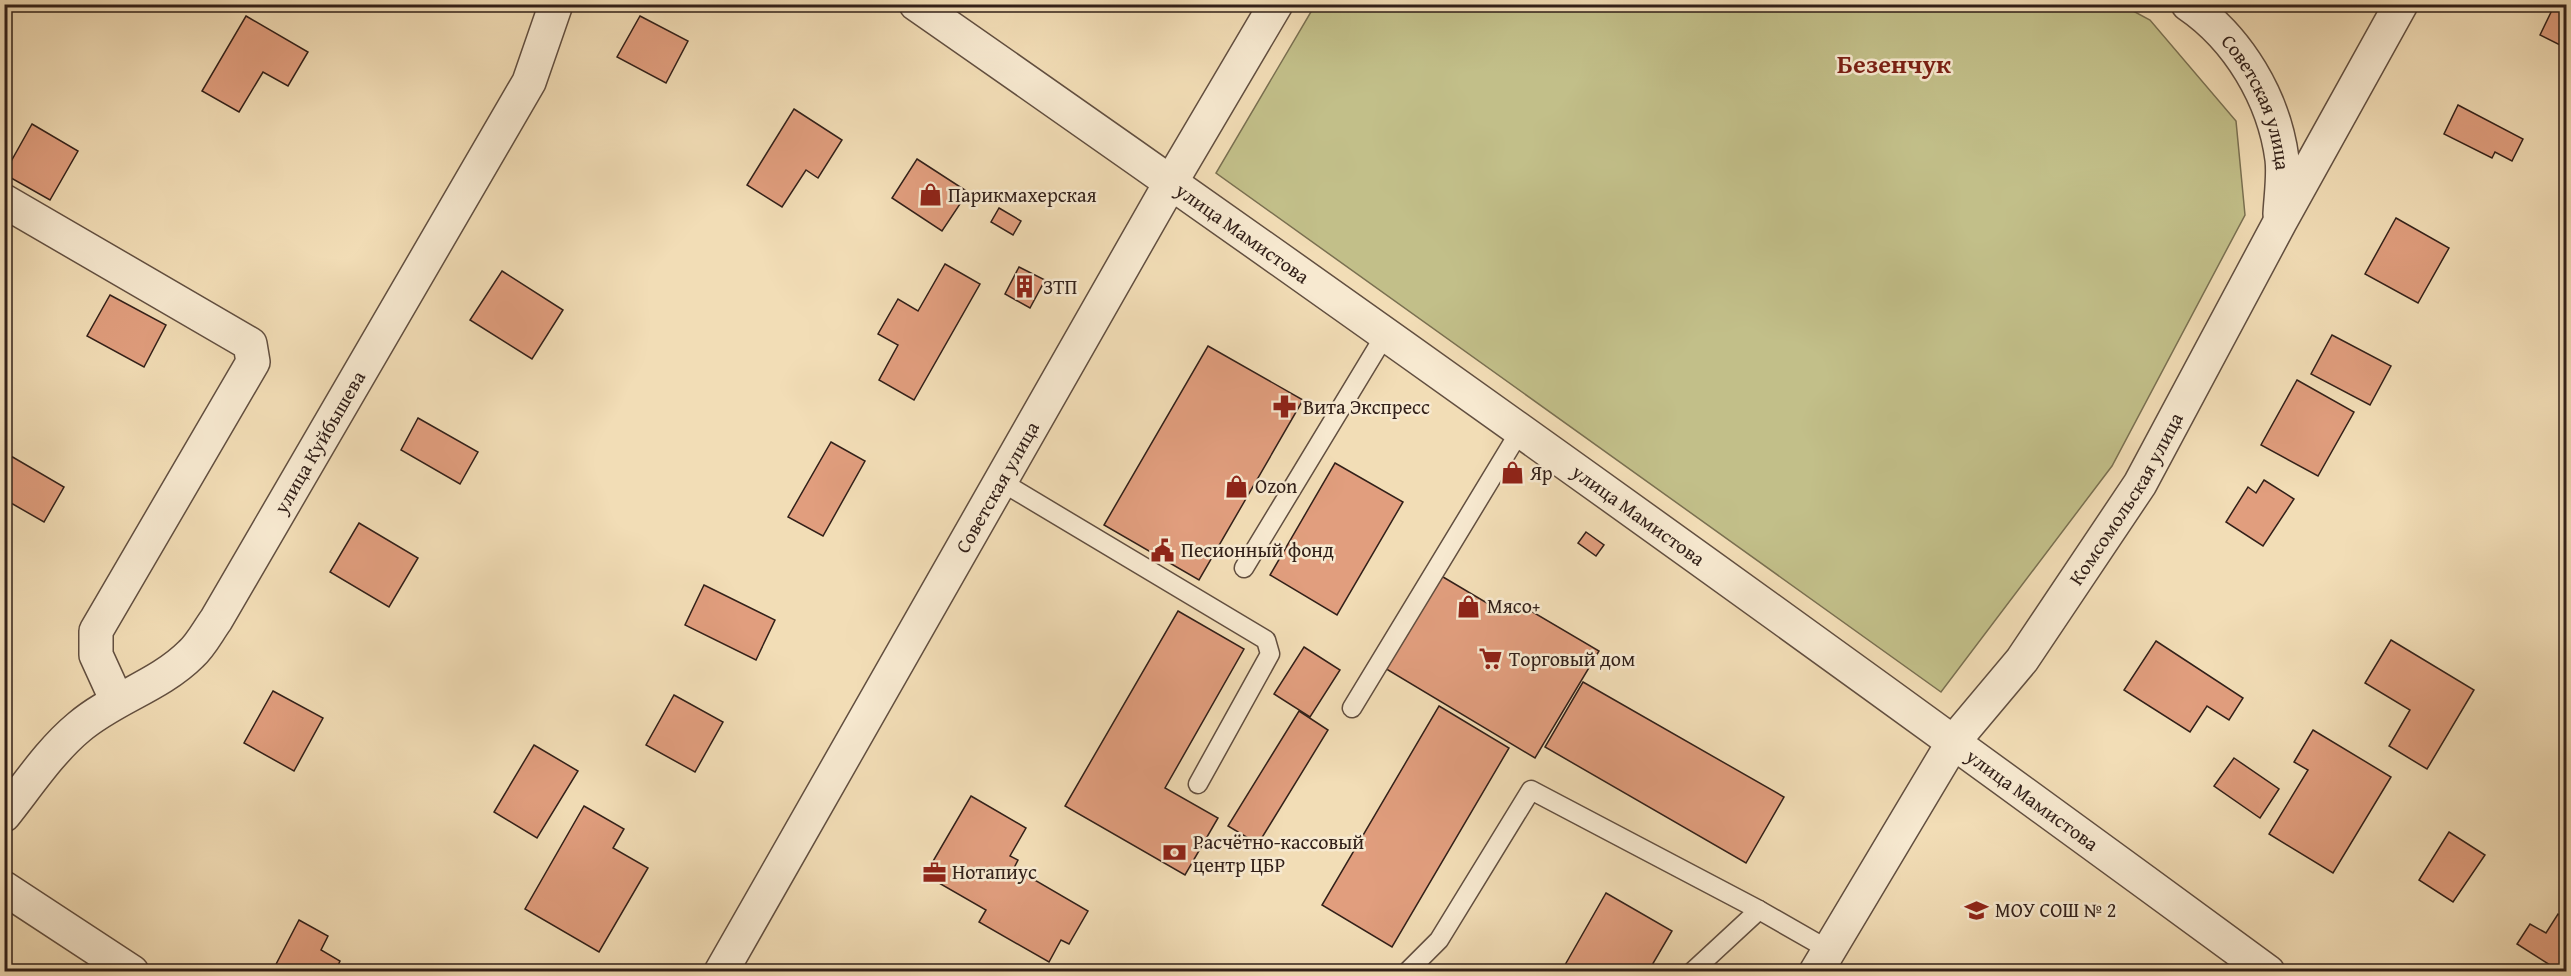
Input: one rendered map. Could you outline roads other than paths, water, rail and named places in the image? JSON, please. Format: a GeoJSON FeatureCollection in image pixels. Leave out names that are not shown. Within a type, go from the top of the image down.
{"type":"FeatureCollection","features":[{"type":"Feature","properties":{"kind":"street","name":"улица Куйбышева"},"geometry":{"type":"LineString","coordinates":[[4,815],[52,754],[78,728],[117,701],[166,674],[192,653],[216,621],[529,82],[556,4]]}},
{"type":"Feature","properties":{"kind":"street","name":"улица Мамистова"},"geometry":{"type":"LineString","coordinates":[[916,4],[1171,182],[1954,741],[2268,972]]}},
{"type":"Feature","properties":{"kind":"street","name":"Советская улица"},"geometry":{"type":"LineString","coordinates":[[721,972],[1171,182],[1276,4]]}},
{"type":"Feature","properties":{"kind":"street","name":"Советская улица"},"geometry":{"type":"LineString","coordinates":[[2188,4],[2208,18],[2235,48],[2254,77],[2268,107],[2278,134],[2283,161],[2280,222]]}},
{"type":"Feature","properties":{"kind":"street","name":"Комсомольская улица"},"geometry":{"type":"LineString","coordinates":[[1822,961],[1954,741],[2022,660],[2140,484],[2280,222],[2402,4]]}},
{"type":"Feature","properties":{"kind":"street"},"geometry":{"type":"LineString","coordinates":[[4,201],[250,344],[253,362],[96,631],[96,655],[117,701]]}},
{"type":"Feature","properties":{"kind":"street"},"geometry":{"type":"LineString","coordinates":[[4,888],[132,972]]}},
{"type":"Feature","properties":{"kind":"lane"},"geometry":{"type":"LineString","coordinates":[[1244,568],[1385,335]]}},
{"type":"Feature","properties":{"kind":"lane"},"geometry":{"type":"LineString","coordinates":[[1352,708],[1520,431]]}},
{"type":"Feature","properties":{"kind":"lane"},"geometry":{"type":"LineString","coordinates":[[1000,481],[1266,640],[1270,654],[1198,784]]}},
{"type":"Feature","properties":{"kind":"lane"},"geometry":{"type":"LineString","coordinates":[[1407,972],[1439,940],[1531,790],[1759,910],[1822,961]]}},
{"type":"Feature","properties":{"kind":"lane"},"geometry":{"type":"LineString","coordinates":[[1692,972],[1759,910]]}},
{"type":"Feature","properties":{"kind":"place","name":"Парикмахерская"},"geometry":{"type":"Point","coordinates":[930,195]}},
{"type":"Feature","properties":{"kind":"place","name":"ЗТП"},"geometry":{"type":"Point","coordinates":[1025,287]}},
{"type":"Feature","properties":{"kind":"place","name":"Вита Экспресс"},"geometry":{"type":"Point","coordinates":[1285,407]}},
{"type":"Feature","properties":{"kind":"place","name":"Яр"},"geometry":{"type":"Point","coordinates":[1512,473]}},
{"type":"Feature","properties":{"kind":"place","name":"Ozon"},"geometry":{"type":"Point","coordinates":[1237,486]}},
{"type":"Feature","properties":{"kind":"place","name":"Песионный фонд"},"geometry":{"type":"Point","coordinates":[1163,550]}},
{"type":"Feature","properties":{"kind":"place","name":"Мясо+"},"geometry":{"type":"Point","coordinates":[1469,606]}},
{"type":"Feature","properties":{"kind":"place","name":"Торговый дом"},"geometry":{"type":"Point","coordinates":[1491,659]}},
{"type":"Feature","properties":{"kind":"place","name":"Расчётно-кассовый центр ЦБР"},"geometry":{"type":"Point","coordinates":[1175,853]}},
{"type":"Feature","properties":{"kind":"place","name":"Нотапиус"},"geometry":{"type":"Point","coordinates":[934,872]}},
{"type":"Feature","properties":{"kind":"place","name":"МОУ СОШ № 2"},"geometry":{"type":"Point","coordinates":[1977,910]}},
{"type":"Feature","properties":{"kind":"district","name":"Безенчук"},"geometry":{"type":"Point","coordinates":[1894,64]}}]}
